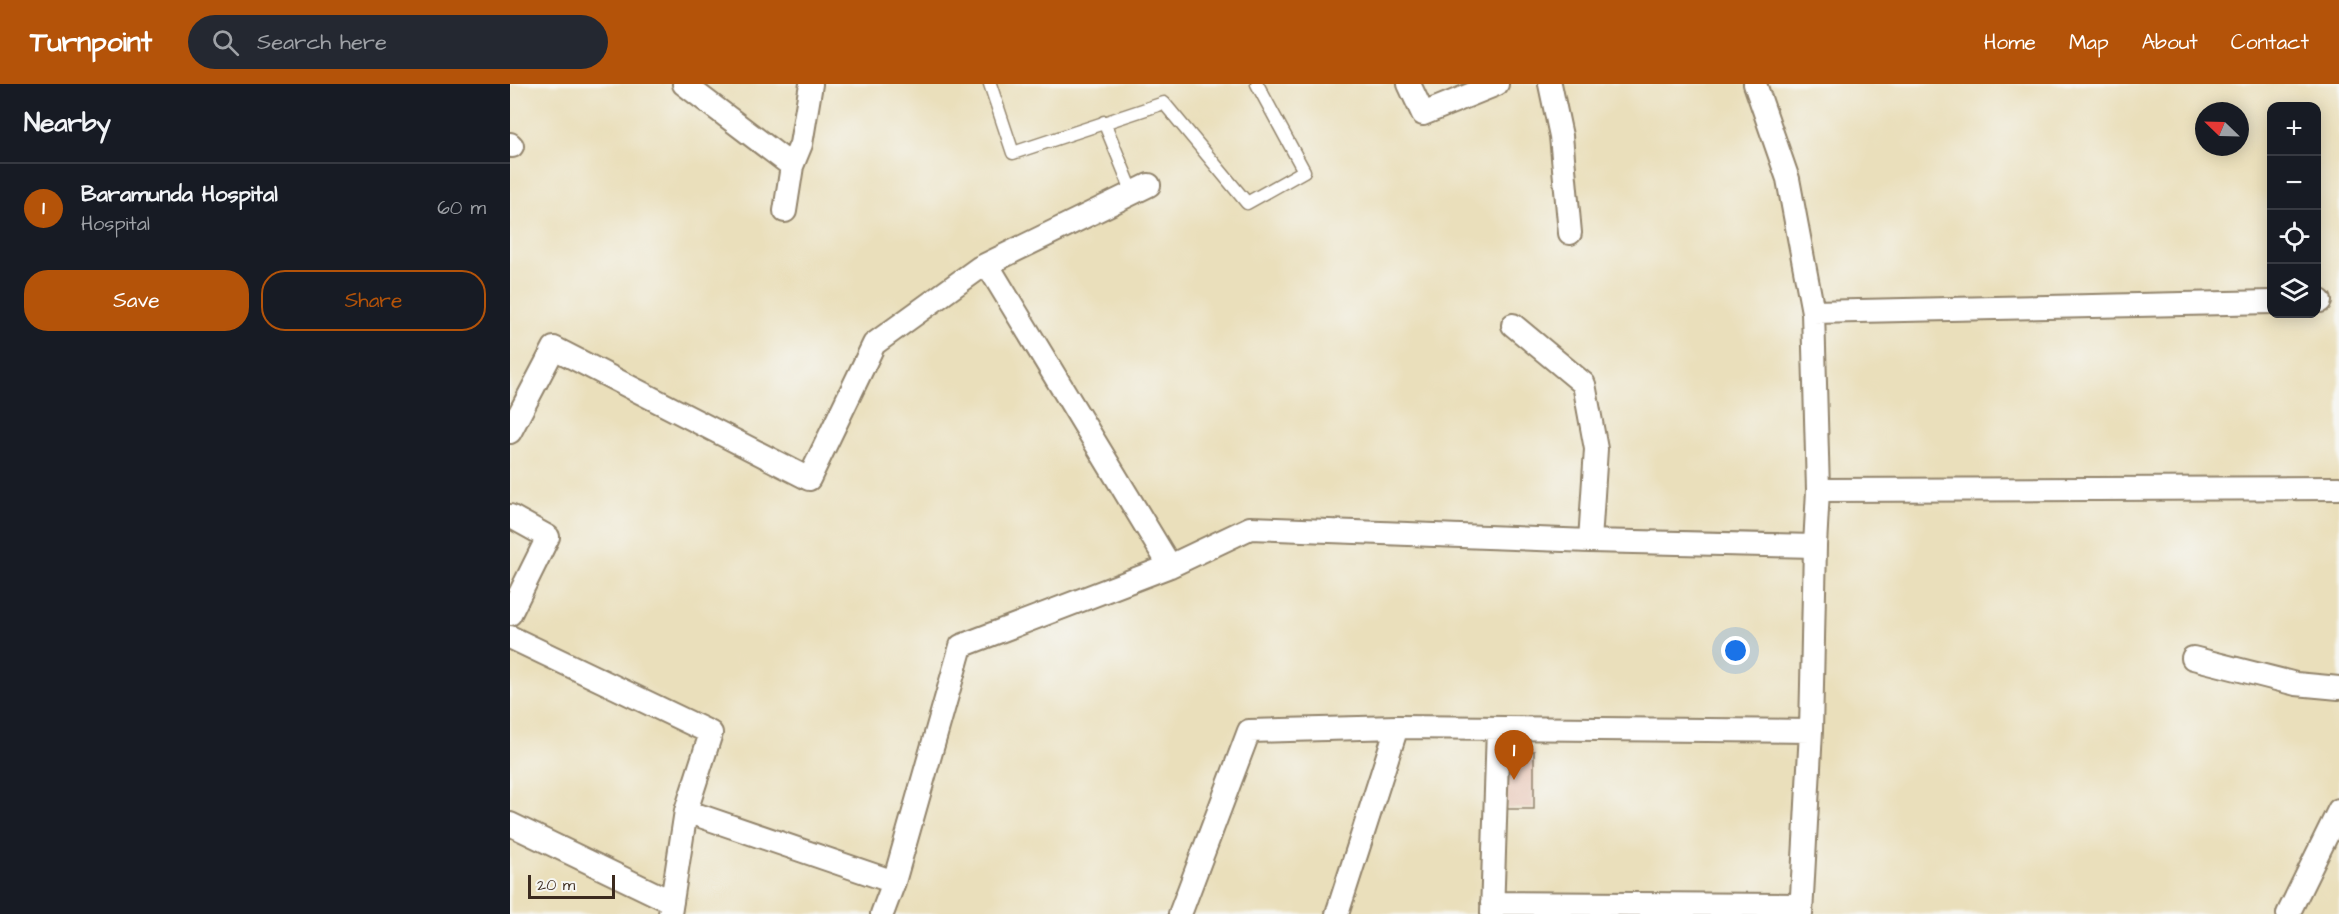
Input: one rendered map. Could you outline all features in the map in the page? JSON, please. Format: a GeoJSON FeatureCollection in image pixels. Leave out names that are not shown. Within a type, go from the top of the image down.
{"type":"FeatureCollection","features":[{"type":"Feature","properties":{"kind":"street"},"geometry":{"type":"LineString","coordinates":[[684,84],[792,166]]}},
{"type":"Feature","properties":{"kind":"street"},"geometry":{"type":"LineString","coordinates":[[786,211],[792,166],[801,144],[811,84]]}},
{"type":"Feature","properties":{"kind":"street"},"geometry":{"type":"LineString","coordinates":[[1409,84],[1423,114],[1497,84]]}},
{"type":"Feature","properties":{"kind":"street"},"geometry":{"type":"LineString","coordinates":[[1550,84],[1561,136],[1570,233]]}},
{"type":"Feature","properties":{"kind":"street"},"geometry":{"type":"LineString","coordinates":[[1498,728],[1492,909],[1801,910],[1811,730],[1818,490],[1814,312],[1788,179],[1755,84]]}},
{"type":"Feature","properties":{"kind":"street"},"geometry":{"type":"LineString","coordinates":[[510,432],[554,348],[809,479],[874,344],[987,264],[1141,189]]}},
{"type":"Feature","properties":{"kind":"street"},"geometry":{"type":"LineString","coordinates":[[987,264],[1170,566]]}},
{"type":"Feature","properties":{"kind":"street"},"geometry":{"type":"LineString","coordinates":[[1814,312],[2267,302]]}},
{"type":"Feature","properties":{"kind":"street"},"geometry":{"type":"LineString","coordinates":[[1513,325],[1584,384],[1596,448],[1590,541]]}},
{"type":"Feature","properties":{"kind":"street"},"geometry":{"type":"LineString","coordinates":[[1818,490],[2339,488]]}},
{"type":"Feature","properties":{"kind":"street"},"geometry":{"type":"LineString","coordinates":[[510,516],[548,537],[510,614]]}},
{"type":"Feature","properties":{"kind":"street"},"geometry":{"type":"LineString","coordinates":[[882,914],[894,882],[962,646],[1170,566],[1250,528],[1590,541],[1815,546]]}},
{"type":"Feature","properties":{"kind":"street"},"geometry":{"type":"LineString","coordinates":[[510,637],[711,734],[687,811],[671,908],[510,824]]}},
{"type":"Feature","properties":{"kind":"street"},"geometry":{"type":"LineString","coordinates":[[2193,658],[2296,684],[2339,688]]}},
{"type":"Feature","properties":{"kind":"street"},"geometry":{"type":"LineString","coordinates":[[1180,914],[1249,731],[1397,727],[1811,730]]}},
{"type":"Feature","properties":{"kind":"street"},"geometry":{"type":"LineString","coordinates":[[1337,914],[1397,727]]}},
{"type":"Feature","properties":{"kind":"street"},"geometry":{"type":"LineString","coordinates":[[2288,914],[2339,810]]}},
{"type":"Feature","properties":{"kind":"street"},"geometry":{"type":"LineString","coordinates":[[687,811],[894,882]]}},
{"type":"Feature","properties":{"kind":"lane"},"geometry":{"type":"LineString","coordinates":[[990,84],[1013,153],[1164,104],[1247,203],[1304,171],[1257,84]]}},
{"type":"Feature","properties":{"kind":"lane"},"geometry":{"type":"LineString","coordinates":[[1104,122],[1141,189]]}},
{"type":"Feature","properties":{"kind":"building"},"geometry":{"type":"Polygon","coordinates":[[[1501,751],[1534,751],[1534,809],[1507,809],[1501,751]]]}},
{"type":"Feature","properties":{"kind":"place","name":"Baramunda Hospital"},"geometry":{"type":"Point","coordinates":[1514,780]}}]}
